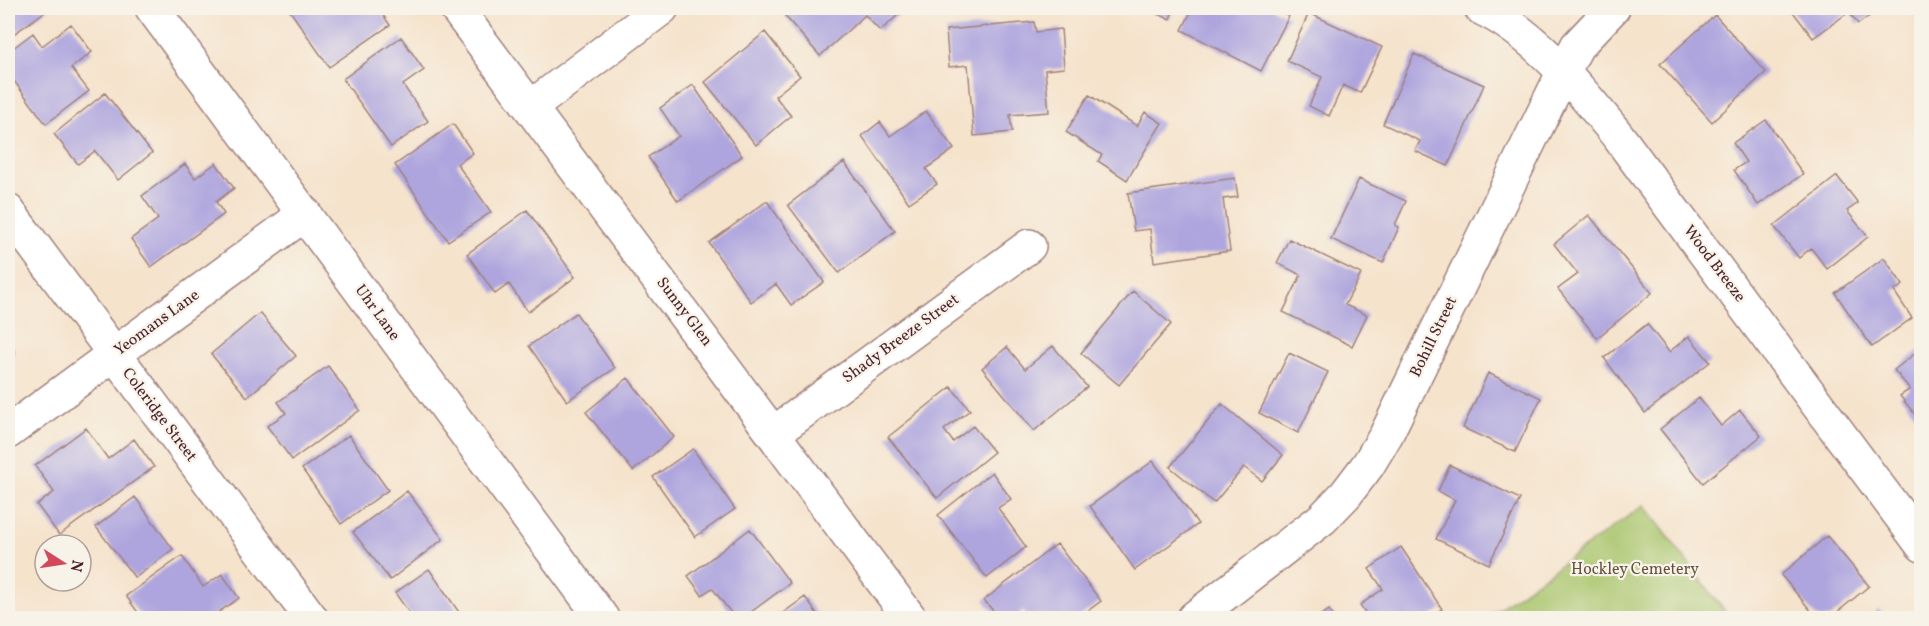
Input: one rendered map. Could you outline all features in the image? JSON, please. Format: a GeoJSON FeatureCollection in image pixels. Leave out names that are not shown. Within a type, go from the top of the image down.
{"type":"FeatureCollection","features":[{"type":"Feature","properties":{"kind":"street","name":"Uhr Lane"},"geometry":{"type":"LineString","coordinates":[[152,8],[602,618]]}},
{"type":"Feature","properties":{"kind":"street","name":"Sunny Glen"},"geometry":{"type":"LineString","coordinates":[[456,8],[910,618]]}},
{"type":"Feature","properties":{"kind":"street"},"geometry":{"type":"LineString","coordinates":[[531,107],[662,8]]}},
{"type":"Feature","properties":{"kind":"street","name":"Wood Breeze"},"geometry":{"type":"LineString","coordinates":[[1481,8],[1527,38],[1580,88],[1922,545]]}},
{"type":"Feature","properties":{"kind":"street","name":"Bohill Street"},"geometry":{"type":"LineString","coordinates":[[1194,618],[1322,519],[1346,494],[1368,465],[1386,435],[1577,46],[1613,8]]}},
{"type":"Feature","properties":{"kind":"street","name":"Coleridge Street"},"geometry":{"type":"LineString","coordinates":[[8,211],[311,618]]}},
{"type":"Feature","properties":{"kind":"street","name":"Yeomans Lane"},"geometry":{"type":"LineString","coordinates":[[8,432],[305,214]]}},
{"type":"Feature","properties":{"kind":"street","name":"Shady Breeze Street"},"geometry":{"type":"LineString","coordinates":[[774,433],[1029,246]]}},
{"type":"Feature","properties":{"kind":"green space","name":"Hockley Cemetery"},"geometry":{"type":"Polygon","coordinates":[[[1644,505],[1730,618],[1497,618],[1493,613],[1644,505]]]}},
{"type":"Feature","properties":{"kind":"building"},"geometry":{"type":"Polygon","coordinates":[[[8,8],[50,8],[8,38],[8,8]]]}},
{"type":"Feature","properties":{"kind":"building"},"geometry":{"type":"Polygon","coordinates":[[[288,8],[378,8],[390,25],[329,67],[288,8]]]}},
{"type":"Feature","properties":{"kind":"building"},"geometry":{"type":"Polygon","coordinates":[[[794,8],[906,8],[880,31],[865,15],[820,56],[785,16],[794,8]]]}},
{"type":"Feature","properties":{"kind":"building"},"geometry":{"type":"Polygon","coordinates":[[[1142,8],[1174,8],[1170,19],[1142,8]]]}},
{"type":"Feature","properties":{"kind":"building"},"geometry":{"type":"Polygon","coordinates":[[[1193,8],[1271,8],[1289,16],[1261,71],[1182,30],[1193,8]]]}},
{"type":"Feature","properties":{"kind":"building"},"geometry":{"type":"Polygon","coordinates":[[[1790,8],[1881,8],[1858,24],[1849,12],[1813,38],[1790,8]]]}},
{"type":"Feature","properties":{"kind":"building"},"geometry":{"type":"Polygon","coordinates":[[[1309,13],[1382,47],[1360,93],[1343,85],[1329,116],[1309,106],[1322,77],[1287,61],[1309,13]]]}},
{"type":"Feature","properties":{"kind":"building"},"geometry":{"type":"Polygon","coordinates":[[[1715,15],[1766,72],[1712,122],[1660,64],[1715,15]]]}},
{"type":"Feature","properties":{"kind":"building"},"geometry":{"type":"Polygon","coordinates":[[[1034,22],[1036,32],[1061,29],[1064,68],[1045,70],[1049,112],[1010,115],[1012,132],[974,136],[968,65],[949,67],[946,30],[1034,22]]]}},
{"type":"Feature","properties":{"kind":"building"},"geometry":{"type":"Polygon","coordinates":[[[71,24],[92,52],[71,68],[89,91],[46,124],[8,73],[8,52],[33,33],[42,46],[71,24]]]}},
{"type":"Feature","properties":{"kind":"building"},"geometry":{"type":"Polygon","coordinates":[[[765,32],[800,76],[775,96],[791,116],[756,145],[705,82],[765,32]]]}},
{"type":"Feature","properties":{"kind":"building"},"geometry":{"type":"Polygon","coordinates":[[[401,37],[424,70],[403,85],[428,121],[391,147],[343,79],[401,37]]]}},
{"type":"Feature","properties":{"kind":"building"},"geometry":{"type":"Polygon","coordinates":[[[1414,54],[1484,85],[1448,166],[1415,151],[1420,141],[1383,124],[1414,54]]]}},
{"type":"Feature","properties":{"kind":"building"},"geometry":{"type":"Polygon","coordinates":[[[693,85],[742,156],[678,201],[648,157],[679,136],[660,108],[693,85]]]}},
{"type":"Feature","properties":{"kind":"building"},"geometry":{"type":"Polygon","coordinates":[[[105,93],[152,153],[118,180],[95,151],[78,164],[54,134],[105,93]]]}},
{"type":"Feature","properties":{"kind":"building"},"geometry":{"type":"Polygon","coordinates":[[[1089,95],[1137,126],[1145,112],[1162,123],[1127,180],[1098,161],[1102,155],[1066,132],[1089,95]]]}},
{"type":"Feature","properties":{"kind":"building"},"geometry":{"type":"Polygon","coordinates":[[[926,111],[954,149],[926,169],[937,184],[909,203],[862,136],[880,122],[890,136],[926,111]]]}},
{"type":"Feature","properties":{"kind":"building"},"geometry":{"type":"Polygon","coordinates":[[[1766,120],[1803,174],[1758,205],[1734,170],[1746,162],[1733,143],[1766,120]]]}},
{"type":"Feature","properties":{"kind":"building"},"geometry":{"type":"Polygon","coordinates":[[[453,124],[473,153],[457,164],[491,212],[448,241],[395,165],[453,124]]]}},
{"type":"Feature","properties":{"kind":"building"},"geometry":{"type":"Polygon","coordinates":[[[844,162],[895,231],[839,273],[788,205],[844,162]]]}},
{"type":"Feature","properties":{"kind":"building"},"geometry":{"type":"Polygon","coordinates":[[[216,163],[234,188],[216,202],[224,214],[151,267],[131,239],[158,219],[142,196],[185,164],[195,178],[216,163]]]}},
{"type":"Feature","properties":{"kind":"building"},"geometry":{"type":"Polygon","coordinates":[[[1837,176],[1858,203],[1847,211],[1868,237],[1827,269],[1811,248],[1799,258],[1774,226],[1837,176]]]}},
{"type":"Feature","properties":{"kind":"building"},"geometry":{"type":"Polygon","coordinates":[[[1235,178],[1238,197],[1223,199],[1230,251],[1154,262],[1150,229],[1134,231],[1128,193],[1235,178]]]}},
{"type":"Feature","properties":{"kind":"building"},"geometry":{"type":"Polygon","coordinates":[[[1359,179],[1406,201],[1395,225],[1399,227],[1383,263],[1331,239],[1359,179]]]}},
{"type":"Feature","properties":{"kind":"building"},"geometry":{"type":"Polygon","coordinates":[[[767,201],[824,282],[791,305],[776,284],[751,302],[709,243],[767,201]]]}},
{"type":"Feature","properties":{"kind":"building"},"geometry":{"type":"Polygon","coordinates":[[[527,210],[575,277],[528,312],[509,284],[495,294],[467,254],[527,210]]]}},
{"type":"Feature","properties":{"kind":"building"},"geometry":{"type":"Polygon","coordinates":[[[1589,215],[1652,293],[1597,338],[1558,289],[1578,274],[1554,244],[1589,215]]]}},
{"type":"Feature","properties":{"kind":"building"},"geometry":{"type":"Polygon","coordinates":[[[1289,239],[1361,274],[1345,305],[1367,315],[1352,346],[1283,312],[1301,275],[1277,263],[1289,239]]]}},
{"type":"Feature","properties":{"kind":"building"},"geometry":{"type":"Polygon","coordinates":[[[1884,258],[1903,285],[1894,291],[1912,318],[1872,347],[1835,293],[1884,258]]]}},
{"type":"Feature","properties":{"kind":"building"},"geometry":{"type":"Polygon","coordinates":[[[1133,291],[1171,324],[1119,385],[1081,353],[1133,291]]]}},
{"type":"Feature","properties":{"kind":"building"},"geometry":{"type":"Polygon","coordinates":[[[260,313],[296,356],[247,397],[211,354],[260,313]]]}},
{"type":"Feature","properties":{"kind":"building"},"geometry":{"type":"Polygon","coordinates":[[[576,313],[615,368],[567,401],[529,346],[576,313]]]}},
{"type":"Feature","properties":{"kind":"building"},"geometry":{"type":"Polygon","coordinates":[[[1647,324],[1669,352],[1689,336],[1710,362],[1645,413],[1604,358],[1647,324]]]}},
{"type":"Feature","properties":{"kind":"building"},"geometry":{"type":"Polygon","coordinates":[[[8,342],[15,352],[8,358],[8,342]]]}},
{"type":"Feature","properties":{"kind":"building"},"geometry":{"type":"Polygon","coordinates":[[[1053,346],[1087,387],[1034,431],[982,368],[1007,347],[1025,369],[1053,346]]]}},
{"type":"Feature","properties":{"kind":"building"},"geometry":{"type":"Polygon","coordinates":[[[1922,348],[1922,423],[1900,396],[1910,389],[1894,370],[1922,348]]]}},
{"type":"Feature","properties":{"kind":"building"},"geometry":{"type":"Polygon","coordinates":[[[1289,353],[1328,372],[1298,433],[1259,413],[1289,353]]]}},
{"type":"Feature","properties":{"kind":"building"},"geometry":{"type":"Polygon","coordinates":[[[328,366],[360,410],[292,460],[267,426],[286,413],[278,402],[328,366]]]}},
{"type":"Feature","properties":{"kind":"building"},"geometry":{"type":"Polygon","coordinates":[[[1488,373],[1541,398],[1515,452],[1463,428],[1488,373]]]}},
{"type":"Feature","properties":{"kind":"building"},"geometry":{"type":"Polygon","coordinates":[[[628,378],[674,437],[633,471],[586,412],[628,378]]]}},
{"type":"Feature","properties":{"kind":"building"},"geometry":{"type":"Polygon","coordinates":[[[951,387],[970,410],[944,430],[953,442],[973,426],[994,452],[937,498],[888,437],[951,387]]]}},
{"type":"Feature","properties":{"kind":"building"},"geometry":{"type":"Polygon","coordinates":[[[1699,398],[1721,426],[1740,410],[1761,436],[1703,483],[1660,429],[1699,398]]]}},
{"type":"Feature","properties":{"kind":"building"},"geometry":{"type":"Polygon","coordinates":[[[1222,404],[1283,455],[1262,481],[1244,467],[1214,503],[1170,467],[1222,404]]]}},
{"type":"Feature","properties":{"kind":"building"},"geometry":{"type":"Polygon","coordinates":[[[86,428],[108,459],[134,439],[154,467],[62,533],[58,533],[37,505],[54,492],[35,466],[86,428]]]}},
{"type":"Feature","properties":{"kind":"building"},"geometry":{"type":"Polygon","coordinates":[[[349,435],[388,490],[341,524],[302,469],[349,435]]]}},
{"type":"Feature","properties":{"kind":"building"},"geometry":{"type":"Polygon","coordinates":[[[693,449],[735,509],[695,537],[653,477],[693,449]]]}},
{"type":"Feature","properties":{"kind":"building"},"geometry":{"type":"Polygon","coordinates":[[[1153,461],[1198,524],[1135,570],[1090,506],[1153,461]]]}},
{"type":"Feature","properties":{"kind":"building"},"geometry":{"type":"Polygon","coordinates":[[[1450,465],[1520,499],[1489,564],[1436,539],[1455,500],[1438,491],[1450,465]]]}},
{"type":"Feature","properties":{"kind":"building"},"geometry":{"type":"Polygon","coordinates":[[[992,472],[1011,499],[998,508],[1026,547],[987,578],[938,515],[992,472]]]}},
{"type":"Feature","properties":{"kind":"building"},"geometry":{"type":"Polygon","coordinates":[[[407,491],[443,539],[390,580],[353,532],[407,491]]]}},
{"type":"Feature","properties":{"kind":"building"},"geometry":{"type":"Polygon","coordinates":[[[135,497],[173,549],[135,578],[96,527],[135,497]]]}},
{"type":"Feature","properties":{"kind":"building"},"geometry":{"type":"Polygon","coordinates":[[[750,529],[790,583],[743,618],[735,618],[712,588],[702,595],[688,576],[750,529]]]}},
{"type":"Feature","properties":{"kind":"building"},"geometry":{"type":"Polygon","coordinates":[[[1827,536],[1869,586],[1830,618],[1817,618],[1781,575],[1827,536]]]}},
{"type":"Feature","properties":{"kind":"building"},"geometry":{"type":"Polygon","coordinates":[[[1057,544],[1101,601],[1078,618],[1029,618],[1023,611],[1014,618],[999,618],[984,600],[1057,544]]]}},
{"type":"Feature","properties":{"kind":"building"},"geometry":{"type":"Polygon","coordinates":[[[1401,547],[1442,609],[1428,618],[1369,618],[1360,605],[1383,589],[1369,569],[1401,547]]]}},
{"type":"Feature","properties":{"kind":"building"},"geometry":{"type":"Polygon","coordinates":[[[182,556],[203,587],[222,574],[239,598],[210,618],[142,618],[126,596],[182,556]]]}},
{"type":"Feature","properties":{"kind":"building"},"geometry":{"type":"Polygon","coordinates":[[[429,569],[463,618],[413,618],[395,593],[429,569]]]}},
{"type":"Feature","properties":{"kind":"building"},"geometry":{"type":"Polygon","coordinates":[[[805,597],[820,618],[776,618],[805,597]]]}},
{"type":"Feature","properties":{"kind":"building"},"geometry":{"type":"Polygon","coordinates":[[[1329,610],[1335,618],[1317,618],[1329,610]]]}},
{"type":"Feature","properties":{"kind":"building"},"geometry":{"type":"Polygon","coordinates":[[[1879,610],[1885,618],[1867,618],[1879,610]]]}}]}
